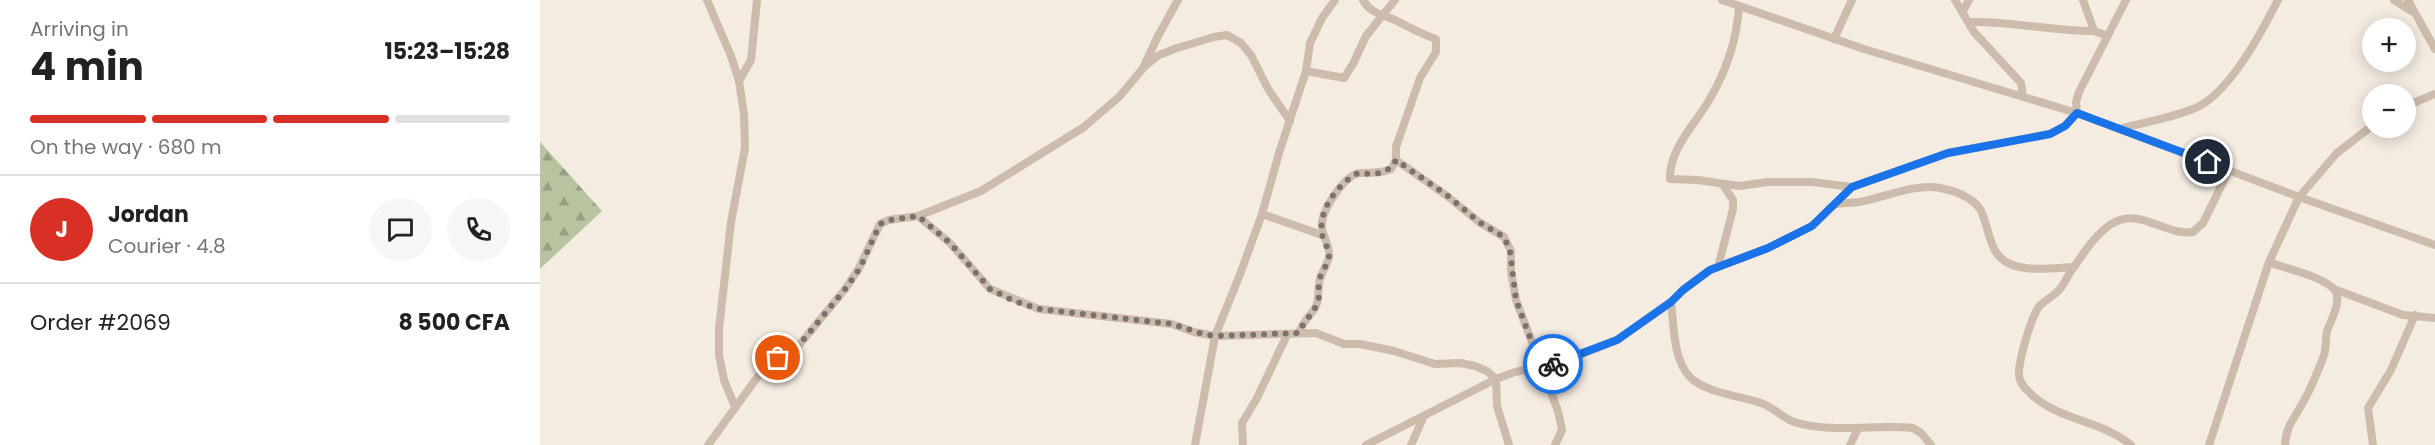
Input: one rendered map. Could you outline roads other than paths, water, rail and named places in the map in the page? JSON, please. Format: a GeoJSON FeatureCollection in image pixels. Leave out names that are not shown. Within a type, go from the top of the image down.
{"type":"FeatureCollection","features":[{"type":"Feature","properties":{"kind":"street"},"geometry":{"type":"LineString","coordinates":[[707,0],[739,81],[744,114],[745,148],[731,222],[719,329],[719,355],[724,380],[735,407]]}},
{"type":"Feature","properties":{"kind":"street"},"geometry":{"type":"LineString","coordinates":[[739,81],[748,69],[751,60],[758,0]]}},
{"type":"Feature","properties":{"kind":"street"},"geometry":{"type":"LineString","coordinates":[[1144,67],[1178,0]]}},
{"type":"Feature","properties":{"kind":"street"},"geometry":{"type":"LineString","coordinates":[[1195,445],[1215,336],[1262,214],[1306,71],[1310,42],[1322,18],[1335,0]]}},
{"type":"Feature","properties":{"kind":"street"},"geometry":{"type":"LineString","coordinates":[[1299,333],[1303,322],[1318,300],[1320,279],[1328,259],[1329,253],[1322,235],[1326,207],[1340,186],[1358,173],[1385,172],[1391,169],[1396,160],[1396,147],[1420,78],[1436,52],[1436,39],[1391,18],[1380,16],[1366,6],[1363,0]]}},
{"type":"Feature","properties":{"kind":"street"},"geometry":{"type":"LineString","coordinates":[[1306,71],[1344,78],[1366,36],[1395,0]]}},
{"type":"Feature","properties":{"kind":"street"},"geometry":{"type":"LineString","coordinates":[[1722,0],[1834,39],[2077,113],[2299,197],[2435,245]]}},
{"type":"Feature","properties":{"kind":"street"},"geometry":{"type":"LineString","coordinates":[[1834,39],[1852,0]]}},
{"type":"Feature","properties":{"kind":"street"},"geometry":{"type":"LineString","coordinates":[[1955,0],[1974,32],[2021,83],[2023,97]]}},
{"type":"Feature","properties":{"kind":"street"},"geometry":{"type":"LineString","coordinates":[[1963,11],[1969,0]]}},
{"type":"Feature","properties":{"kind":"street"},"geometry":{"type":"LineString","coordinates":[[2083,0],[2094,31]]}},
{"type":"Feature","properties":{"kind":"street"},"geometry":{"type":"LineString","coordinates":[[1366,445],[1496,379],[1582,354],[1617,340],[1671,302],[1695,281],[1718,267],[1798,234],[1820,219],[1852,187],[1948,153],[2050,134],[2065,126],[2077,113],[2076,102],[2079,92],[2126,0]]}},
{"type":"Feature","properties":{"kind":"street"},"geometry":{"type":"LineString","coordinates":[[2119,129],[2203,104],[2221,88],[2238,67],[2278,0]]}},
{"type":"Feature","properties":{"kind":"street"},"geometry":{"type":"LineString","coordinates":[[2394,0],[2413,13]]}},
{"type":"Feature","properties":{"kind":"street"},"geometry":{"type":"LineString","coordinates":[[2408,0],[2435,50]]}},
{"type":"Feature","properties":{"kind":"street"},"geometry":{"type":"LineString","coordinates":[[1739,6],[1738,30],[1730,59],[1708,102],[1684,136],[1669,176],[1670,179],[1688,179],[1723,185],[1812,182],[1852,187]]}},
{"type":"Feature","properties":{"kind":"street"},"geometry":{"type":"LineString","coordinates":[[1969,22],[1987,21],[2060,30],[2094,31],[2108,36]]}},
{"type":"Feature","properties":{"kind":"street"},"geometry":{"type":"LineString","coordinates":[[708,445],[759,375],[778,358],[800,344],[846,288],[860,268],[880,224],[889,220],[918,216],[981,191],[1084,127],[1120,96],[1144,67],[1159,55],[1227,35],[1241,43],[1251,55],[1268,89],[1290,121]]}},
{"type":"Feature","properties":{"kind":"street"},"geometry":{"type":"LineString","coordinates":[[2416,102],[2435,94]]}},
{"type":"Feature","properties":{"kind":"street"},"geometry":{"type":"LineString","coordinates":[[2209,445],[2270,262],[2299,197],[2337,153],[2362,134]]}},
{"type":"Feature","properties":{"kind":"street"},"geometry":{"type":"LineString","coordinates":[[1396,160],[1448,196],[1479,222],[1504,237],[1510,251],[1516,300],[1563,430],[1555,445]]}},
{"type":"Feature","properties":{"kind":"street"},"geometry":{"type":"LineString","coordinates":[[2131,445],[2121,437],[2064,416],[2040,403],[2026,390],[2020,380],[2019,370],[2036,313],[2046,300],[2059,291],[2074,267],[2106,228],[2118,220],[2130,218],[2180,232],[2193,232],[2203,223],[2229,170]]}},
{"type":"Feature","properties":{"kind":"street"},"geometry":{"type":"LineString","coordinates":[[1718,267],[1733,209],[1732,200],[1723,185]]}},
{"type":"Feature","properties":{"kind":"street"},"geometry":{"type":"LineString","coordinates":[[1835,204],[1859,202],[1888,194],[1936,187],[1965,197],[1980,209],[1993,246],[2007,263],[2025,267],[2074,267]]}},
{"type":"Feature","properties":{"kind":"street"},"geometry":{"type":"LineString","coordinates":[[1262,214],[1322,235]]}},
{"type":"Feature","properties":{"kind":"street"},"geometry":{"type":"LineString","coordinates":[[918,216],[950,243],[990,289],[1014,301],[1039,309],[1172,324],[1215,336],[1316,333],[1344,344],[1370,346],[1435,364],[1460,363],[1475,366],[1487,371],[1496,379],[1497,406],[1509,445]]}},
{"type":"Feature","properties":{"kind":"street"},"geometry":{"type":"LineString","coordinates":[[2270,262],[2403,315],[2435,318]]}},
{"type":"Feature","properties":{"kind":"street"},"geometry":{"type":"LineString","coordinates":[[2284,445],[2289,422],[2302,404],[2324,356],[2327,331],[2332,322],[2338,298],[2334,289]]}},
{"type":"Feature","properties":{"kind":"street"},"geometry":{"type":"LineString","coordinates":[[1671,302],[1677,347],[1690,377],[1731,395],[1774,408],[1795,422],[1858,429],[1913,428],[1921,433],[1931,445]]}},
{"type":"Feature","properties":{"kind":"street"},"geometry":{"type":"LineString","coordinates":[[2373,445],[2368,408],[2391,370],[2415,315]]}},
{"type":"Feature","properties":{"kind":"street"},"geometry":{"type":"LineString","coordinates":[[1243,445],[1242,423],[1256,400],[1287,335]]}},
{"type":"Feature","properties":{"kind":"street"},"geometry":{"type":"LineString","coordinates":[[1412,445],[1423,417]]}},
{"type":"Feature","properties":{"kind":"street"},"geometry":{"type":"LineString","coordinates":[[1850,445],[1858,429]]}}]}
